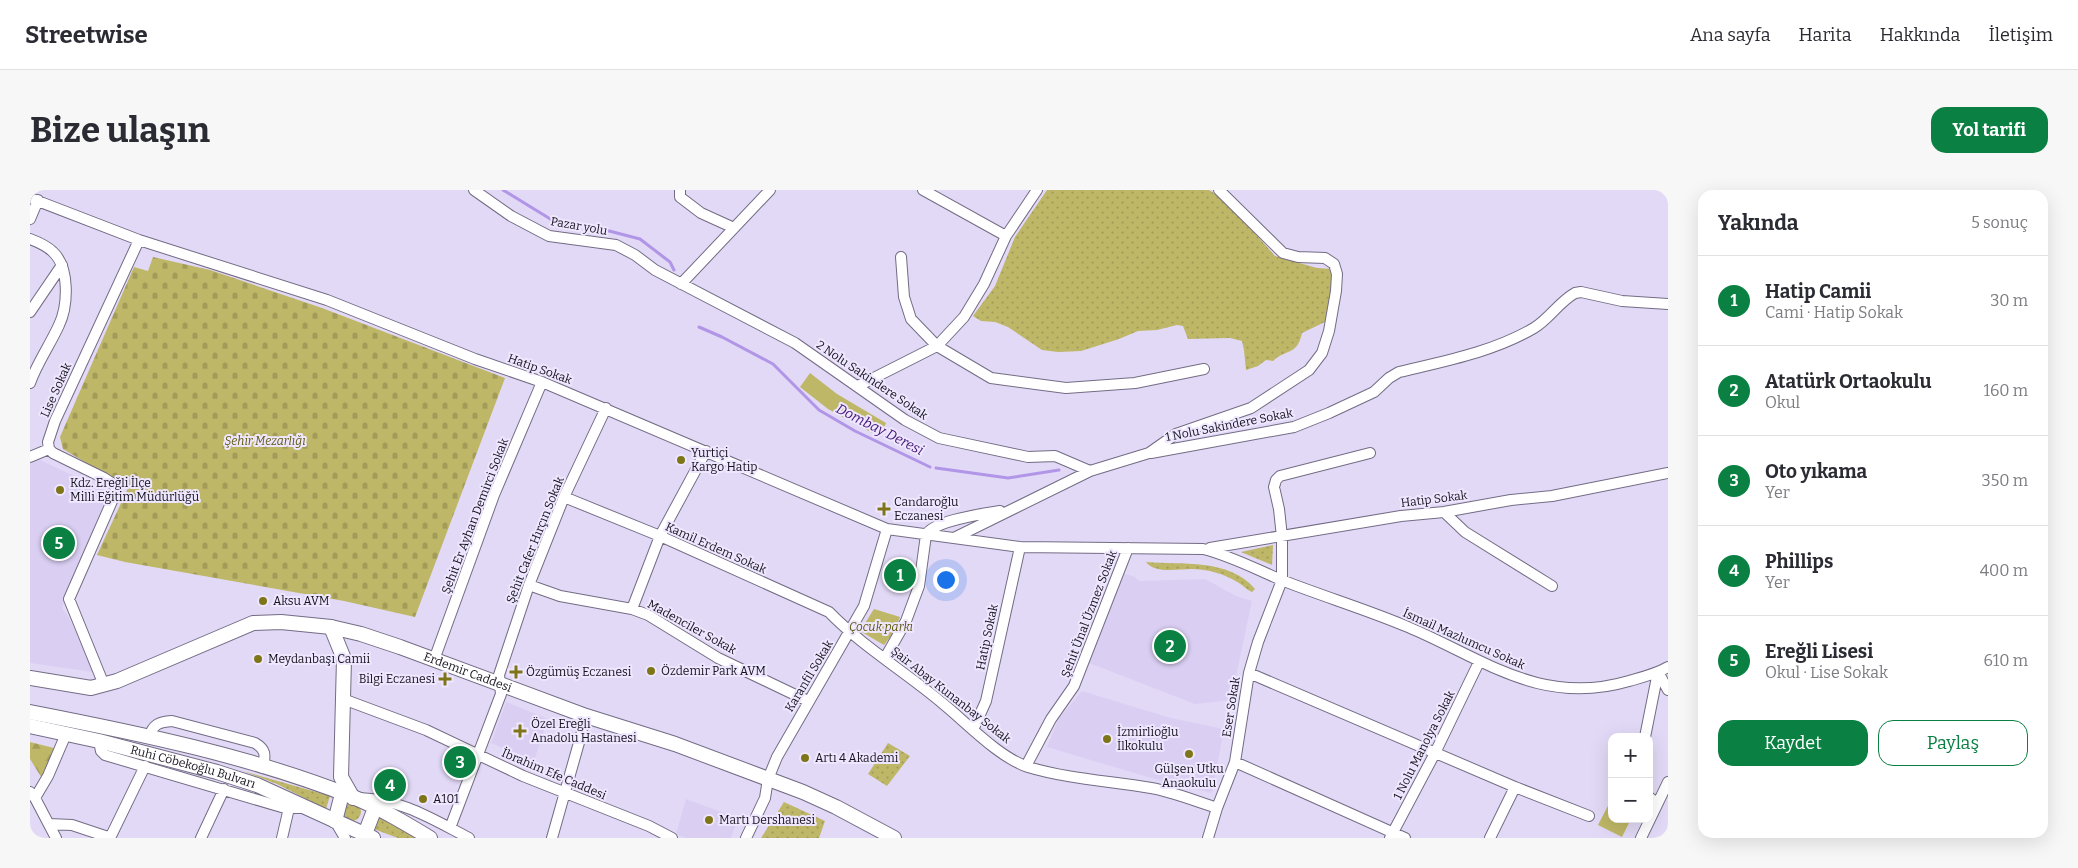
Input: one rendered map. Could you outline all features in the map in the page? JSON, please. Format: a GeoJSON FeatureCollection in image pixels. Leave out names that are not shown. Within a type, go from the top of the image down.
{"type":"FeatureCollection","features":[{"type":"Feature","properties":{"kind":"main road","name":"Erdemir Caddesi"},"geometry":{"type":"LineString","coordinates":[[30,678],[84,688],[104,685],[253,623],[274,622],[330,627],[361,634],[586,716],[675,744],[836,807],[894,838]]}},
{"type":"Feature","properties":{"kind":"main road"},"geometry":{"type":"LineString","coordinates":[[330,627],[344,659],[341,777],[348,796],[335,821]]}},
{"type":"Feature","properties":{"kind":"main road"},"geometry":{"type":"LineString","coordinates":[[344,659],[353,642],[361,634]]}},
{"type":"Feature","properties":{"kind":"main road","name":"Ruhi Cöbekoğlu Bulvarı"},"geometry":{"type":"LineString","coordinates":[[30,712],[149,737],[263,768],[348,796],[375,808],[430,838]]}},
{"type":"Feature","properties":{"kind":"main road","name":"Ruhi Cöbekoğlu Bulvarı"},"geometry":{"type":"LineString","coordinates":[[30,726],[99,741],[217,772],[257,785],[335,821],[347,832],[368,837]]}},
{"type":"Feature","properties":{"kind":"main road"},"geometry":{"type":"LineString","coordinates":[[368,837],[375,808]]}},
{"type":"Feature","properties":{"kind":"street","name":"Pazar yolu"},"geometry":{"type":"LineString","coordinates":[[474,190],[511,216],[549,236],[616,245],[681,284]]}},
{"type":"Feature","properties":{"kind":"street"},"geometry":{"type":"LineString","coordinates":[[680,190],[680,197],[701,213],[734,228]]}},
{"type":"Feature","properties":{"kind":"street"},"geometry":{"type":"LineString","coordinates":[[681,284],[770,190]]}},
{"type":"Feature","properties":{"kind":"street"},"geometry":{"type":"LineString","coordinates":[[923,190],[1006,236]]}},
{"type":"Feature","properties":{"kind":"street"},"geometry":{"type":"LineString","coordinates":[[858,386],[937,346],[964,317],[984,284],[1006,236],[1037,190]]}},
{"type":"Feature","properties":{"kind":"street"},"geometry":{"type":"LineString","coordinates":[[954,538],[1011,508],[1090,471],[1149,454],[1176,434],[1251,408],[1309,370],[1322,353],[1328,331],[1337,274],[1334,264],[1325,258],[1298,257],[1283,253],[1261,233],[1223,190]]}},
{"type":"Feature","properties":{"kind":"street"},"geometry":{"type":"LineString","coordinates":[[30,219],[34,199]]}},
{"type":"Feature","properties":{"kind":"street","name":"Hatip Sokak"},"geometry":{"type":"LineString","coordinates":[[34,199],[139,240],[327,300],[475,359],[542,382],[606,408],[887,528],[926,535],[1020,547],[1203,549],[1401,516],[1444,512],[1511,500],[1552,496],[1668,473]]}},
{"type":"Feature","properties":{"kind":"street"},"geometry":{"type":"LineString","coordinates":[[30,239],[52,250],[62,265],[65,282],[65,303],[60,323],[30,383]]}},
{"type":"Feature","properties":{"kind":"street","name":"Lise Sokak"},"geometry":{"type":"LineString","coordinates":[[49,449],[48,442],[56,421],[139,240]]}},
{"type":"Feature","properties":{"kind":"street"},"geometry":{"type":"LineString","coordinates":[[901,257],[904,297],[911,319],[937,346],[991,378],[1066,388],[1135,383],[1204,369]]}},
{"type":"Feature","properties":{"kind":"street"},"geometry":{"type":"LineString","coordinates":[[30,312],[62,265]]}},
{"type":"Feature","properties":{"kind":"street","name":"2 Nolu Sakindere Sokak"},"geometry":{"type":"LineString","coordinates":[[681,284],[795,343],[905,420],[939,438],[1028,457],[1055,456],[1090,471]]}},
{"type":"Feature","properties":{"kind":"street","name":"1 Nolu Sakindere Sokak"},"geometry":{"type":"LineString","coordinates":[[1149,454],[1234,439],[1303,423],[1374,392],[1389,378],[1399,372],[1489,349],[1520,335],[1536,327],[1575,292],[1622,301],[1668,304]]}},
{"type":"Feature","properties":{"kind":"street","name":"Şehit Er Ayhan Demirci Sokak"},"geometry":{"type":"LineString","coordinates":[[434,660],[494,494],[542,382]]}},
{"type":"Feature","properties":{"kind":"street","name":"Şehit Cafer Hırçın Sokak"},"geometry":{"type":"LineString","coordinates":[[450,828],[501,694],[498,674],[529,585],[564,497],[606,408]]}},
{"type":"Feature","properties":{"kind":"street"},"geometry":{"type":"LineString","coordinates":[[30,457],[49,449],[53,453],[112,482],[116,486],[116,492],[69,600],[104,685]]}},
{"type":"Feature","properties":{"kind":"street"},"geometry":{"type":"LineString","coordinates":[[632,609],[660,536],[706,451]]}},
{"type":"Feature","properties":{"kind":"street"},"geometry":{"type":"LineString","coordinates":[[1282,580],[1282,537],[1274,487],[1276,480],[1280,476],[1370,454]]}},
{"type":"Feature","properties":{"kind":"street","name":"Kamil Erdem Sokak"},"geometry":{"type":"LineString","coordinates":[[564,497],[660,536],[829,612],[849,633]]}},
{"type":"Feature","properties":{"kind":"street"},"geometry":{"type":"LineString","coordinates":[[885,658],[906,621],[919,586],[926,535],[929,530],[936,525],[1011,508]]}},
{"type":"Feature","properties":{"kind":"street"},"geometry":{"type":"LineString","coordinates":[[1444,512],[1465,532],[1552,586]]}},
{"type":"Feature","properties":{"kind":"street","name":"Karanfil Sokak"},"geometry":{"type":"LineString","coordinates":[[746,838],[765,798],[768,779],[776,757],[864,606],[887,528]]}},
{"type":"Feature","properties":{"kind":"street","name":"Hatip Sokak"},"geometry":{"type":"LineString","coordinates":[[973,730],[986,701],[1020,547]]}},
{"type":"Feature","properties":{"kind":"street","name":"Şehit Ünal Üzmez Sokak"},"geometry":{"type":"LineString","coordinates":[[1026,766],[1051,719],[1074,686],[1128,548]]}},
{"type":"Feature","properties":{"kind":"street","name":"Hatip Sokak"},"geometry":{"type":"LineString","coordinates":[[1203,549],[1236,559],[1282,580]]}},
{"type":"Feature","properties":{"kind":"street","name":"İsmail Mazlumcu Sokak"},"geometry":{"type":"LineString","coordinates":[[1282,580],[1408,627],[1479,662],[1517,678],[1541,685],[1565,689],[1590,690],[1658,672],[1668,667]]}},
{"type":"Feature","properties":{"kind":"street","name":"Eser Sokak"},"geometry":{"type":"LineString","coordinates":[[1208,838],[1217,808],[1235,762],[1249,673],[1258,642],[1282,580]]}},
{"type":"Feature","properties":{"kind":"street","name":"Madenciler Sokak"},"geometry":{"type":"LineString","coordinates":[[529,585],[560,596],[632,609],[668,626],[718,658],[808,701]]}},
{"type":"Feature","properties":{"kind":"street","name":"Şair Abay Kunanbay Sokak"},"geometry":{"type":"LineString","coordinates":[[849,633],[885,658],[998,750],[1026,766],[1050,773],[1154,789],[1217,808]]}},
{"type":"Feature","properties":{"kind":"street","name":"1 Nolu Manolya Sokak"},"geometry":{"type":"LineString","coordinates":[[1392,835],[1435,753],[1479,662]]}},
{"type":"Feature","properties":{"kind":"street"},"geometry":{"type":"LineString","coordinates":[[1658,672],[1668,690]]}},
{"type":"Feature","properties":{"kind":"street"},"geometry":{"type":"LineString","coordinates":[[1646,733],[1658,672]]}},
{"type":"Feature","properties":{"kind":"street"},"geometry":{"type":"LineString","coordinates":[[1249,673],[1515,787],[1589,816]]}},
{"type":"Feature","properties":{"kind":"street","name":"İbrahim Efe Caddesi"},"geometry":{"type":"LineString","coordinates":[[343,699],[426,730],[523,776],[649,826],[672,838]]}},
{"type":"Feature","properties":{"kind":"street"},"geometry":{"type":"LineString","coordinates":[[149,737],[156,724],[172,721],[255,743],[262,747],[265,754],[263,768]]}},
{"type":"Feature","properties":{"kind":"street"},"geometry":{"type":"LineString","coordinates":[[552,838],[582,732]]}},
{"type":"Feature","properties":{"kind":"street"},"geometry":{"type":"LineString","coordinates":[[56,838],[33,795],[48,776],[66,734]]}},
{"type":"Feature","properties":{"kind":"street"},"geometry":{"type":"LineString","coordinates":[[99,741],[101,751],[105,755],[289,808],[310,808]]}},
{"type":"Feature","properties":{"kind":"street"},"geometry":{"type":"LineString","coordinates":[[1235,762],[1392,835],[1405,838]]}},
{"type":"Feature","properties":{"kind":"street"},"geometry":{"type":"LineString","coordinates":[[50,824],[72,825],[111,838],[145,766]]}},
{"type":"Feature","properties":{"kind":"street"},"geometry":{"type":"LineString","coordinates":[[1653,800],[1668,782]]}},
{"type":"Feature","properties":{"kind":"street"},"geometry":{"type":"LineString","coordinates":[[1490,838],[1515,787]]}},
{"type":"Feature","properties":{"kind":"street"},"geometry":{"type":"LineString","coordinates":[[201,838],[224,788]]}},
{"type":"Feature","properties":{"kind":"street"},"geometry":{"type":"LineString","coordinates":[[348,796],[380,798],[412,809],[469,838]]}},
{"type":"Feature","properties":{"kind":"street"},"geometry":{"type":"LineString","coordinates":[[282,838],[289,808]]}},
{"type":"Feature","properties":{"kind":"street"},"geometry":{"type":"LineString","coordinates":[[1642,838],[1646,823]]}},
{"type":"Feature","properties":{"kind":"shaded area"},"geometry":{"type":"Polygon","coordinates":[[[38,459],[108,492],[62,608],[91,662],[93,672],[30,663],[30,462],[38,459]]]}},
{"type":"Feature","properties":{"kind":"shaded area"},"geometry":{"type":"Polygon","coordinates":[[[1122,573],[1135,577],[1139,581],[1205,579],[1236,596],[1252,601],[1231,700],[1195,704],[1089,663],[1122,573]]]}},
{"type":"Feature","properties":{"kind":"shaded area","name":"İzmirlioğlu İlkokulu"},"geometry":{"type":"Polygon","coordinates":[[[1082,691],[1171,718],[1224,729],[1212,793],[1151,778],[1047,747],[1059,718],[1082,691]]]}},
{"type":"Feature","properties":{"kind":"shaded area","name":"Özel Ereğli Anadolu Hastanesi"},"geometry":{"type":"Polygon","coordinates":[[[506,702],[548,719],[534,761],[491,743],[506,702]]]}},
{"type":"Feature","properties":{"kind":"shaded area","name":"Martı Dershanesi"},"geometry":{"type":"Polygon","coordinates":[[[686,799],[738,818],[731,838],[686,838],[676,834],[686,799]]]}},
{"type":"Feature","properties":{"kind":"green space"},"geometry":{"type":"Polygon","coordinates":[[[1047,190],[1209,190],[1217,195],[1244,221],[1275,256],[1317,268],[1333,269],[1329,320],[1302,333],[1297,345],[1291,351],[1273,361],[1266,360],[1258,366],[1246,370],[1242,341],[1230,338],[1188,339],[1183,326],[1177,325],[1157,330],[1138,331],[1081,351],[1058,352],[1042,350],[1008,327],[995,322],[981,321],[973,316],[995,286],[1015,237],[1047,190]]]}},
{"type":"Feature","properties":{"kind":"green space","name":"Şehir Mezarlığı"},"geometry":{"type":"Polygon","coordinates":[[[153,257],[210,270],[322,308],[505,378],[415,617],[344,601],[125,562],[97,555],[128,488],[63,449],[60,437],[134,267],[148,271],[153,257]]]}},
{"type":"Feature","properties":{"kind":"green space"},"geometry":{"type":"Polygon","coordinates":[[[810,373],[837,394],[886,423],[880,437],[828,409],[800,387],[810,373]]]}},
{"type":"Feature","properties":{"kind":"green space"},"geometry":{"type":"Polygon","coordinates":[[[1273,545],[1272,565],[1241,552],[1273,545]]]}},
{"type":"Feature","properties":{"kind":"green space"},"geometry":{"type":"Polygon","coordinates":[[[1146,562],[1204,565],[1218,568],[1232,572],[1244,579],[1255,589],[1252,592],[1233,580],[1210,571],[1198,569],[1161,569],[1150,566],[1146,562]]]}},
{"type":"Feature","properties":{"kind":"green space","name":"Çocuk parkı"},"geometry":{"type":"Polygon","coordinates":[[[874,609],[900,617],[894,632],[884,645],[860,631],[874,609]]]}},
{"type":"Feature","properties":{"kind":"green space"},"geometry":{"type":"Polygon","coordinates":[[[30,742],[54,748],[43,780],[30,759],[30,742]]]}},
{"type":"Feature","properties":{"kind":"green space"},"geometry":{"type":"Polygon","coordinates":[[[888,743],[910,756],[887,786],[868,774],[888,743]]]}},
{"type":"Feature","properties":{"kind":"green space"},"geometry":{"type":"Polygon","coordinates":[[[243,771],[330,796],[326,809],[277,784],[243,771]]]}},
{"type":"Feature","properties":{"kind":"green space"},"geometry":{"type":"Polygon","coordinates":[[[784,802],[825,821],[819,838],[761,838],[784,802]]]}},
{"type":"Feature","properties":{"kind":"green space"},"geometry":{"type":"Polygon","coordinates":[[[352,803],[358,806],[361,812],[358,818],[352,821],[346,818],[343,812],[346,806],[352,803]]]}},
{"type":"Feature","properties":{"kind":"green space"},"geometry":{"type":"Polygon","coordinates":[[[1608,806],[1608,823],[1629,823],[1622,837],[1598,825],[1608,806]]]}},
{"type":"Feature","properties":{"kind":"green space"},"geometry":{"type":"Polygon","coordinates":[[[376,815],[416,838],[398,838],[371,828],[376,815]]]}},
{"type":"Feature","properties":{"kind":"waterway","name":"Dombay Deresi"},"geometry":{"type":"LineString","coordinates":[[503,190],[552,220],[590,226],[640,239],[670,262],[674,270]]}},
{"type":"Feature","properties":{"kind":"waterway","name":"Dombay Deresi"},"geometry":{"type":"LineString","coordinates":[[699,327],[773,364],[819,410],[855,431],[930,467]]}},
{"type":"Feature","properties":{"kind":"waterway","name":"Dombay Deresi"},"geometry":{"type":"LineString","coordinates":[[936,468],[1008,478],[1059,470]]}},
{"type":"Feature","properties":{"kind":"place","name":"Yurtiçi Kargo Hatip"},"geometry":{"type":"Point","coordinates":[681,460]}},
{"type":"Feature","properties":{"kind":"place","name":"Kdz. Ereğli İlçe Milli Eğitim Müdürlüğü"},"geometry":{"type":"Point","coordinates":[60,490]}},
{"type":"Feature","properties":{"kind":"place","name":"Candaroğlu Eczanesi"},"geometry":{"type":"Point","coordinates":[884,509]}},
{"type":"Feature","properties":{"kind":"place","name":"Ereğli Lisesi"},"geometry":{"type":"Point","coordinates":[59,543]}},
{"type":"Feature","properties":{"kind":"place","name":"Hatip Camii"},"geometry":{"type":"Point","coordinates":[900,575]}},
{"type":"Feature","properties":{"kind":"place","name":"Aksu AVM"},"geometry":{"type":"Point","coordinates":[263,601]}},
{"type":"Feature","properties":{"kind":"place","name":"Atatürk Ortaokulu"},"geometry":{"type":"Point","coordinates":[1170,646]}},
{"type":"Feature","properties":{"kind":"place","name":"Meydanbaşı Camii"},"geometry":{"type":"Point","coordinates":[258,659]}},
{"type":"Feature","properties":{"kind":"place","name":"Özdemir Park AVM"},"geometry":{"type":"Point","coordinates":[651,671]}},
{"type":"Feature","properties":{"kind":"place","name":"Özgümüş Eczanesi"},"geometry":{"type":"Point","coordinates":[516,672]}},
{"type":"Feature","properties":{"kind":"place","name":"Bilgi Eczanesi"},"geometry":{"type":"Point","coordinates":[445,679]}},
{"type":"Feature","properties":{"kind":"place","name":"Özel Ereğli Anadolu Hastanesi"},"geometry":{"type":"Point","coordinates":[520,731]}},
{"type":"Feature","properties":{"kind":"place","name":"İzmirlioğlu İlkokulu"},"geometry":{"type":"Point","coordinates":[1107,739]}},
{"type":"Feature","properties":{"kind":"place","name":"Gülşen Utku Anaokulu"},"geometry":{"type":"Point","coordinates":[1189,754]}},
{"type":"Feature","properties":{"kind":"place","name":"Artı 4 Akademi"},"geometry":{"type":"Point","coordinates":[805,758]}},
{"type":"Feature","properties":{"kind":"place","name":"Oto yıkama"},"geometry":{"type":"Point","coordinates":[460,762]}},
{"type":"Feature","properties":{"kind":"place","name":"Phillips"},"geometry":{"type":"Point","coordinates":[390,785]}},
{"type":"Feature","properties":{"kind":"place","name":"A101"},"geometry":{"type":"Point","coordinates":[423,799]}},
{"type":"Feature","properties":{"kind":"place","name":"Martı Dershanesi"},"geometry":{"type":"Point","coordinates":[709,820]}}]}
